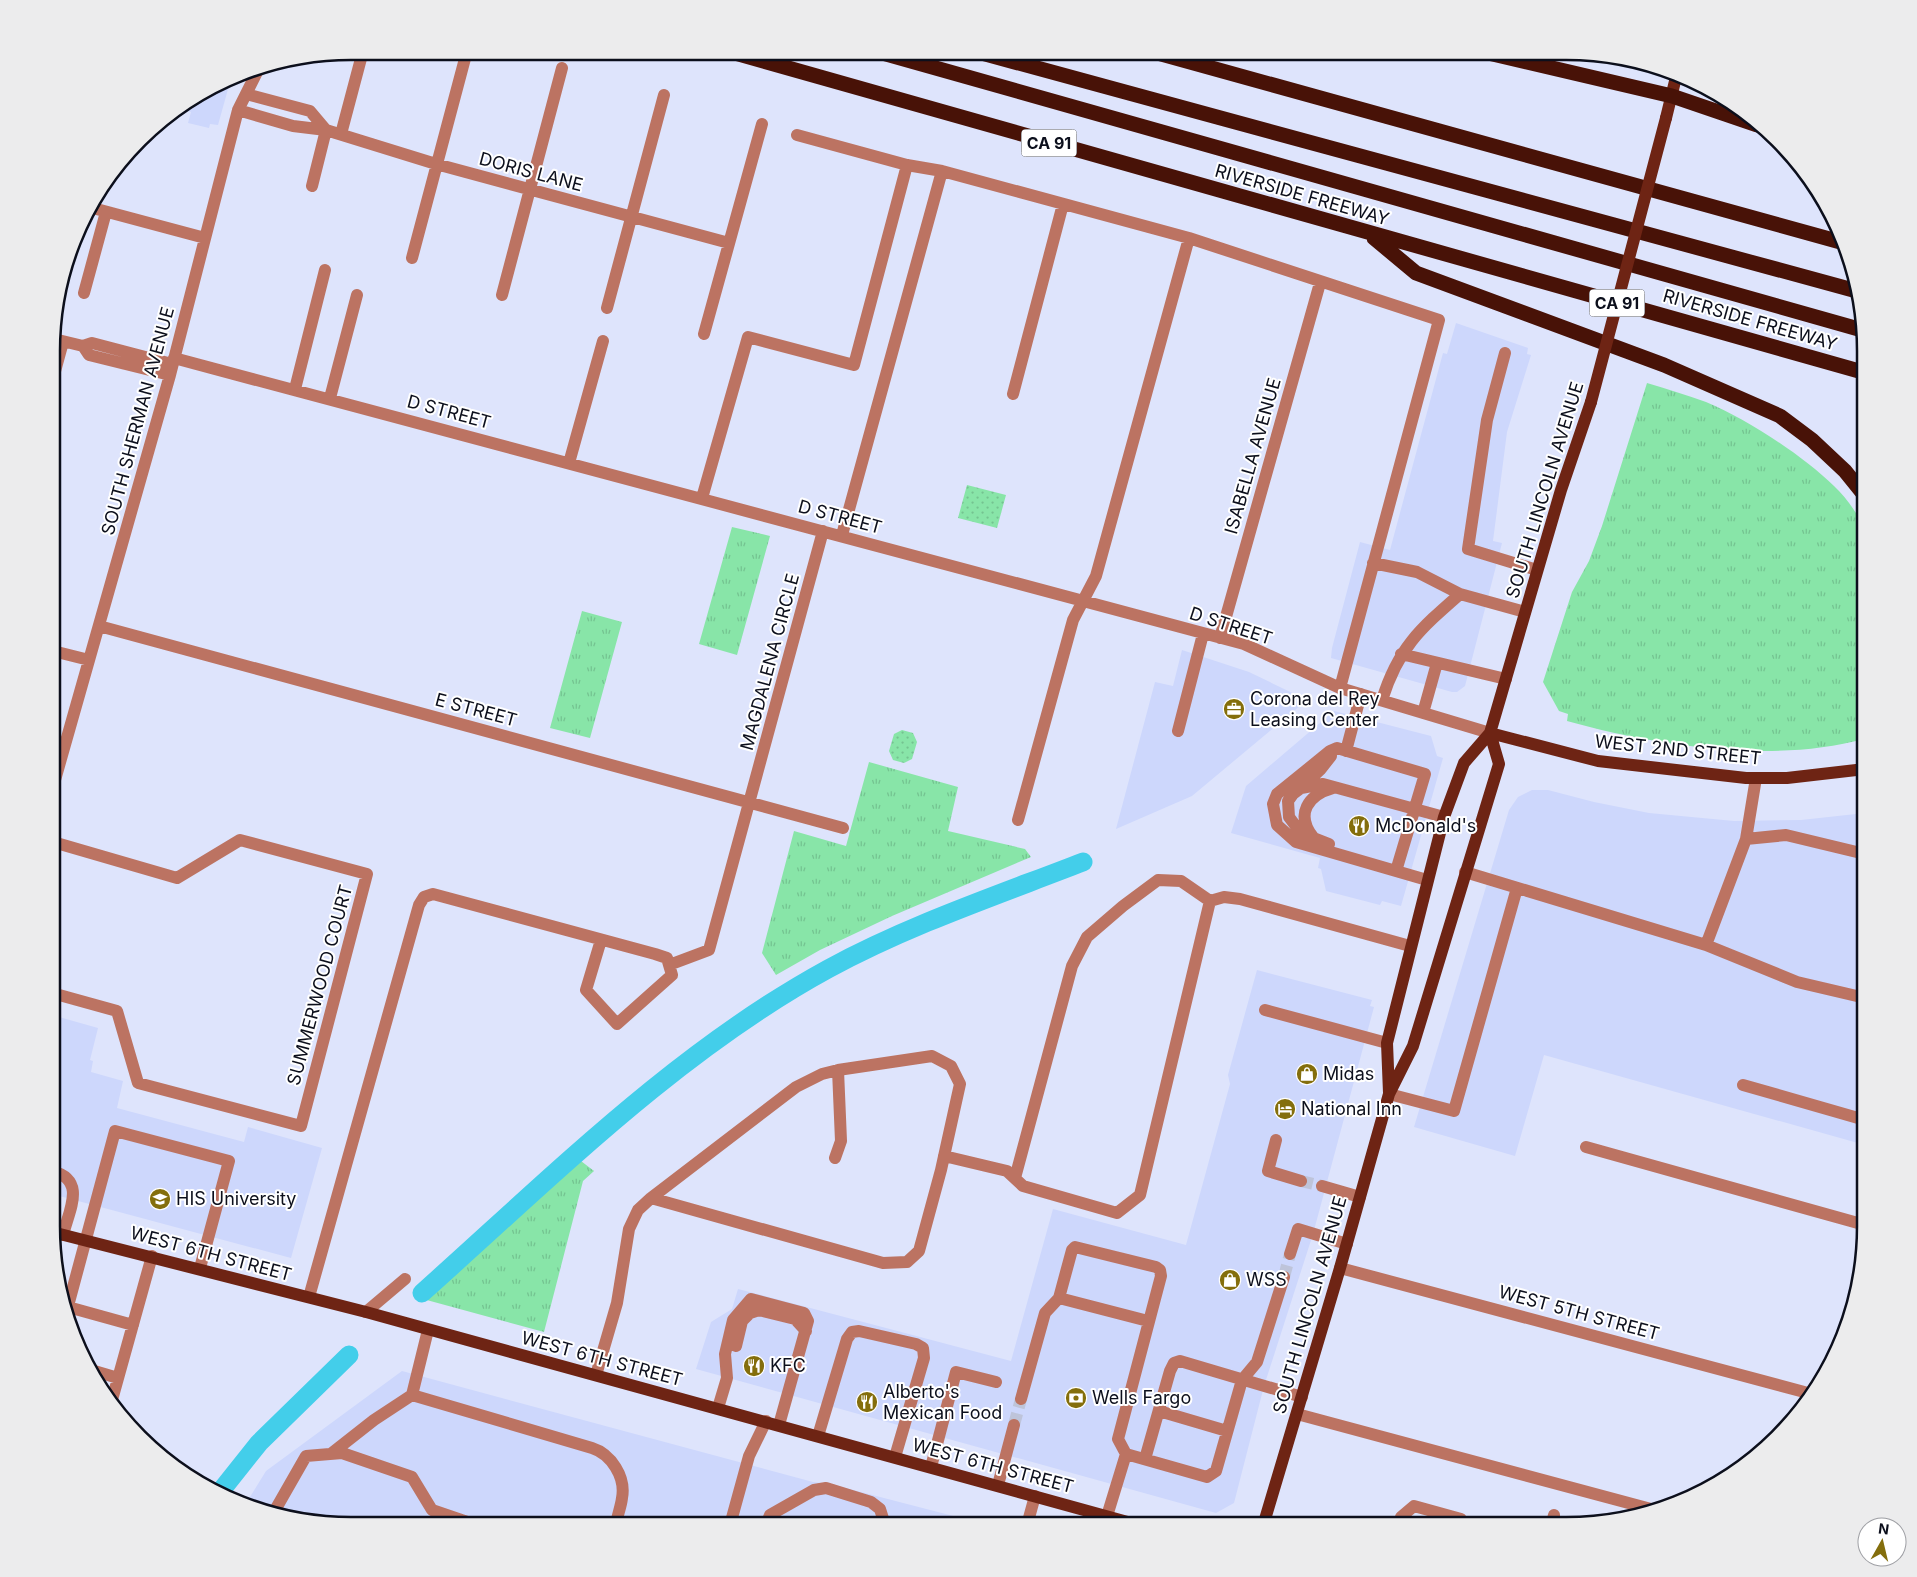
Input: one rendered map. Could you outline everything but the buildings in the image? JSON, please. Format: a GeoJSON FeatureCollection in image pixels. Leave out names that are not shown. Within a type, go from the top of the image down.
{"type":"FeatureCollection","features":[{"type":"Feature","properties":{"kind":"highway","name":"RIVERSIDE FREEWAY"},"geometry":{"type":"LineString","coordinates":[[756,60],[1857,370]]}},
{"type":"Feature","properties":{"kind":"highway"},"geometry":{"type":"LineString","coordinates":[[907,60],[1856,328]]}},
{"type":"Feature","properties":{"kind":"highway"},"geometry":{"type":"LineString","coordinates":[[1007,60],[1850,289]]}},
{"type":"Feature","properties":{"kind":"highway"},"geometry":{"type":"LineString","coordinates":[[1183,60],[1835,241]]}},
{"type":"Feature","properties":{"kind":"highway"},"geometry":{"type":"LineString","coordinates":[[1518,60],[1672,96],[1745,121]]}},
{"type":"Feature","properties":{"kind":"highway"},"geometry":{"type":"LineString","coordinates":[[1369,234],[1416,273],[1664,365],[1780,416],[1812,440],[1857,486]]}},
{"type":"Feature","properties":{"kind":"main road","name":"SOUTH LINCOLN AVENUE"},"geometry":{"type":"LineString","coordinates":[[1389,1094],[1387,1043],[1444,817],[1464,763],[1490,732],[1561,490],[1591,402],[1631,257],[1676,82]]}},
{"type":"Feature","properties":{"kind":"main road","name":"SOUTH LINCOLN AVENUE"},"geometry":{"type":"LineString","coordinates":[[1266,1517],[1347,1244],[1389,1094],[1413,1046],[1499,764],[1490,732]]}},
{"type":"Feature","properties":{"kind":"main road","name":"WEST 2ND STREET"},"geometry":{"type":"LineString","coordinates":[[1490,732],[1598,761],[1756,778],[1787,778],[1857,770]]}},
{"type":"Feature","properties":{"kind":"main road","name":"WEST 6TH STREET"},"geometry":{"type":"LineString","coordinates":[[60,1234],[366,1312],[1111,1517]]}},
{"type":"Feature","properties":{"kind":"street"},"geometry":{"type":"LineString","coordinates":[[342,134],[361,60]]}},
{"type":"Feature","properties":{"kind":"street"},"geometry":{"type":"LineString","coordinates":[[412,258],[465,60]]}},
{"type":"Feature","properties":{"kind":"street"},"geometry":{"type":"LineString","coordinates":[[502,295],[562,68]]}},
{"type":"Feature","properties":{"kind":"street","name":"SOUTH SHERMAN AVENUE"},"geometry":{"type":"LineString","coordinates":[[60,762],[172,366],[238,110],[255,76]]}},
{"type":"Feature","properties":{"kind":"street"},"geometry":{"type":"LineString","coordinates":[[246,94],[310,111],[326,130],[312,186]]}},
{"type":"Feature","properties":{"kind":"street"},"geometry":{"type":"LineString","coordinates":[[607,308],[664,95]]}},
{"type":"Feature","properties":{"kind":"street","name":"DORIS LANE"},"geometry":{"type":"LineString","coordinates":[[238,110],[293,126],[342,134],[436,164],[729,243]]}},
{"type":"Feature","properties":{"kind":"street"},"geometry":{"type":"LineString","coordinates":[[704,334],[762,124]]}},
{"type":"Feature","properties":{"kind":"street"},"geometry":{"type":"LineString","coordinates":[[797,135],[907,165],[942,171],[1189,238],[1320,283],[1439,320],[1340,688]]}},
{"type":"Feature","properties":{"kind":"street"},"geometry":{"type":"LineString","coordinates":[[702,498],[748,337],[854,364],[907,165]]}},
{"type":"Feature","properties":{"kind":"street"},"geometry":{"type":"LineString","coordinates":[[842,535],[942,171]]}},
{"type":"Feature","properties":{"kind":"street"},"geometry":{"type":"LineString","coordinates":[[1013,394],[1063,204]]}},
{"type":"Feature","properties":{"kind":"street"},"geometry":{"type":"LineString","coordinates":[[97,209],[204,238]]}},
{"type":"Feature","properties":{"kind":"street"},"geometry":{"type":"LineString","coordinates":[[84,293],[106,212]]}},
{"type":"Feature","properties":{"kind":"street"},"geometry":{"type":"LineString","coordinates":[[1018,820],[1073,620],[1096,576],[1189,238]]}},
{"type":"Feature","properties":{"kind":"street"},"geometry":{"type":"LineString","coordinates":[[295,389],[325,270]]}},
{"type":"Feature","properties":{"kind":"street","name":"ISABELLA AVENUE"},"geometry":{"type":"LineString","coordinates":[[1220,638],[1320,283]]}},
{"type":"Feature","properties":{"kind":"street"},"geometry":{"type":"LineString","coordinates":[[330,398],[357,295]]}},
{"type":"Feature","properties":{"kind":"street","name":"D STREET"},"geometry":{"type":"LineString","coordinates":[[61,341],[83,346],[92,343],[172,366],[295,389],[1244,644],[1340,688],[1490,732]]}},
{"type":"Feature","properties":{"kind":"street"},"geometry":{"type":"LineString","coordinates":[[569,463],[603,341]]}},
{"type":"Feature","properties":{"kind":"street"},"geometry":{"type":"LineString","coordinates":[[1505,354],[1488,414],[1468,549],[1537,570]]}},
{"type":"Feature","properties":{"kind":"street","name":"MAGDALENA CIRCLE"},"geometry":{"type":"LineString","coordinates":[[669,965],[709,950],[823,531]]}},
{"type":"Feature","properties":{"kind":"street"},"geometry":{"type":"LineString","coordinates":[[1373,563],[1417,572],[1460,594],[1525,612]]}},
{"type":"Feature","properties":{"kind":"street"},"geometry":{"type":"LineString","coordinates":[[1382,700],[1389,675],[1401,654],[1429,621],[1460,594]]}},
{"type":"Feature","properties":{"kind":"street","name":"E STREET"},"geometry":{"type":"LineString","coordinates":[[99,626],[843,828]]}},
{"type":"Feature","properties":{"kind":"street"},"geometry":{"type":"LineString","coordinates":[[1178,731],[1203,634]]}},
{"type":"Feature","properties":{"kind":"street"},"geometry":{"type":"LineString","coordinates":[[60,653],[89,660]]}},
{"type":"Feature","properties":{"kind":"street"},"geometry":{"type":"LineString","coordinates":[[1401,654],[1506,680]]}},
{"type":"Feature","properties":{"kind":"street"},"geometry":{"type":"LineString","coordinates":[[1423,713],[1437,663]]}},
{"type":"Feature","properties":{"kind":"street"},"geometry":{"type":"LineString","coordinates":[[1361,694],[1341,749],[1293,794],[1288,801],[1288,811],[1297,829],[1315,840],[1397,867],[1427,880]]}},
{"type":"Feature","properties":{"kind":"street"},"geometry":{"type":"LineString","coordinates":[[1341,749],[1425,774],[1397,867],[1296,842],[1277,825],[1273,809],[1277,794],[1330,750],[1341,749]]}},
{"type":"Feature","properties":{"kind":"street"},"geometry":{"type":"LineString","coordinates":[[1706,945],[1746,839],[1756,778]]}},
{"type":"Feature","properties":{"kind":"street"},"geometry":{"type":"LineString","coordinates":[[1300,788],[1323,784],[1444,817]]}},
{"type":"Feature","properties":{"kind":"street"},"geometry":{"type":"LineString","coordinates":[[1315,840],[1306,828],[1304,818],[1308,805],[1313,796],[1335,787]]}},
{"type":"Feature","properties":{"kind":"street"},"geometry":{"type":"LineString","coordinates":[[1746,839],[1786,835],[1857,852]]}},
{"type":"Feature","properties":{"kind":"street","name":"SUMMERWOOD COURT"},"geometry":{"type":"LineString","coordinates":[[60,844],[177,878],[240,840],[367,874],[301,1126],[138,1084],[117,1011],[60,996]]}},
{"type":"Feature","properties":{"kind":"street"},"geometry":{"type":"LineString","coordinates":[[1465,872],[1706,945],[1796,982],[1857,996]]}},
{"type":"Feature","properties":{"kind":"street"},"geometry":{"type":"LineString","coordinates":[[1015,1178],[1072,966],[1087,937],[1123,906],[1158,880],[1181,881],[1210,901]]}},
{"type":"Feature","properties":{"kind":"street"},"geometry":{"type":"LineString","coordinates":[[1389,1094],[1454,1111],[1517,888]]}},
{"type":"Feature","properties":{"kind":"street"},"geometry":{"type":"LineString","coordinates":[[309,1297],[419,905],[424,897],[433,894],[667,958],[672,975],[617,1024],[586,990],[601,940]]}},
{"type":"Feature","properties":{"kind":"street"},"geometry":{"type":"LineString","coordinates":[[1210,901],[1224,897],[1240,899],[1410,946]]}},
{"type":"Feature","properties":{"kind":"street"},"geometry":{"type":"LineString","coordinates":[[944,1156],[1007,1171],[1023,1186],[1117,1213],[1140,1195],[1210,901]]}},
{"type":"Feature","properties":{"kind":"street"},"geometry":{"type":"LineString","coordinates":[[1265,1010],[1387,1043]]}},
{"type":"Feature","properties":{"kind":"street"},"geometry":{"type":"LineString","coordinates":[[596,1375],[619,1296],[628,1229],[638,1210],[650,1198],[796,1087],[822,1074],[932,1056],[952,1066],[960,1084],[944,1156],[919,1251],[906,1262],[883,1262],[650,1198]]}},
{"type":"Feature","properties":{"kind":"street"},"geometry":{"type":"LineString","coordinates":[[835,1158],[842,1141],[838,1070]]}},
{"type":"Feature","properties":{"kind":"street"},"geometry":{"type":"LineString","coordinates":[[1743,1086],[1857,1118]]}},
{"type":"Feature","properties":{"kind":"street"},"geometry":{"type":"LineString","coordinates":[[70,1300],[115,1131],[228,1161],[200,1268]]}},
{"type":"Feature","properties":{"kind":"street"},"geometry":{"type":"LineString","coordinates":[[1276,1140],[1268,1172],[1301,1180]]}},
{"type":"Feature","properties":{"kind":"street"},"geometry":{"type":"LineString","coordinates":[[1586,1147],[1857,1223]]}},
{"type":"Feature","properties":{"kind":"street"},"geometry":{"type":"LineString","coordinates":[[60,1173],[71,1180],[74,1193],[60,1226]]}},
{"type":"Feature","properties":{"kind":"street"},"geometry":{"type":"LineString","coordinates":[[1322,1186],[1360,1197]]}},
{"type":"Feature","properties":{"kind":"street"},"geometry":{"type":"LineString","coordinates":[[1290,1254],[1298,1229],[1347,1244]]}},
{"type":"Feature","properties":{"kind":"street"},"geometry":{"type":"LineString","coordinates":[[1021,1399],[1045,1313],[1059,1298],[1072,1250],[1075,1247],[1080,1246],[1156,1267],[1160,1270],[1161,1276],[1118,1431],[1118,1440],[1126,1454],[1208,1476],[1212,1475],[1216,1471],[1242,1380],[1257,1362],[1284,1277]]}},
{"type":"Feature","properties":{"kind":"street"},"geometry":{"type":"LineString","coordinates":[[114,1394],[152,1256]]}},
{"type":"Feature","properties":{"kind":"street","name":"WEST 5TH STREET"},"geometry":{"type":"LineString","coordinates":[[1340,1268],[1805,1392]]}},
{"type":"Feature","properties":{"kind":"street"},"geometry":{"type":"LineString","coordinates":[[366,1312],[405,1279]]}},
{"type":"Feature","properties":{"kind":"street"},"geometry":{"type":"LineString","coordinates":[[1059,1298],[1148,1321]]}},
{"type":"Feature","properties":{"kind":"street"},"geometry":{"type":"LineString","coordinates":[[72,1308],[133,1325]]}},
{"type":"Feature","properties":{"kind":"street"},"geometry":{"type":"LineString","coordinates":[[718,1408],[742,1321],[750,1313],[759,1310],[795,1320],[807,1326],[779,1425]]}},
{"type":"Feature","properties":{"kind":"street"},"geometry":{"type":"LineString","coordinates":[[332,1453],[374,1420],[412,1395],[428,1330]]}},
{"type":"Feature","properties":{"kind":"street"},"geometry":{"type":"LineString","coordinates":[[818,1436],[847,1339],[852,1332],[859,1331],[916,1344],[923,1348],[924,1358],[895,1457]]}},
{"type":"Feature","properties":{"kind":"street"},"geometry":{"type":"LineString","coordinates":[[1146,1459],[1174,1363],[1180,1361],[1302,1397]]}},
{"type":"Feature","properties":{"kind":"street"},"geometry":{"type":"LineString","coordinates":[[931,1467],[956,1372],[996,1382]]}},
{"type":"Feature","properties":{"kind":"street"},"geometry":{"type":"LineString","coordinates":[[100,1373],[118,1378]]}},
{"type":"Feature","properties":{"kind":"street"},"geometry":{"type":"LineString","coordinates":[[412,1395],[592,1448],[608,1455],[617,1469],[623,1496],[618,1517]]}},
{"type":"Feature","properties":{"kind":"street"},"geometry":{"type":"LineString","coordinates":[[1159,1411],[1227,1431]]}},
{"type":"Feature","properties":{"kind":"street"},"geometry":{"type":"LineString","coordinates":[[1297,1414],[1642,1507]]}},
{"type":"Feature","properties":{"kind":"street"},"geometry":{"type":"LineString","coordinates":[[732,1517],[749,1456],[766,1422]]}},
{"type":"Feature","properties":{"kind":"street"},"geometry":{"type":"LineString","coordinates":[[998,1485],[1014,1426]]}},
{"type":"Feature","properties":{"kind":"street"},"geometry":{"type":"LineString","coordinates":[[277,1507],[306,1456],[342,1453],[412,1477],[432,1510],[453,1517]]}},
{"type":"Feature","properties":{"kind":"street"},"geometry":{"type":"LineString","coordinates":[[1107,1516],[1126,1454]]}},
{"type":"Feature","properties":{"kind":"street"},"geometry":{"type":"LineString","coordinates":[[769,1517],[814,1490],[826,1488],[871,1502],[880,1509],[882,1517]]}},
{"type":"Feature","properties":{"kind":"street"},"geometry":{"type":"LineString","coordinates":[[1029,1517],[1035,1496]]}},
{"type":"Feature","properties":{"kind":"street"},"geometry":{"type":"LineString","coordinates":[[1401,1517],[1414,1506],[1454,1517]]}},
{"type":"Feature","properties":{"kind":"shaded area"},"geometry":{"type":"Polygon","coordinates":[[[228,87],[218,125],[210,124],[209,128],[188,123],[191,112],[187,111],[228,87]]]}},
{"type":"Feature","properties":{"kind":"shaded area"},"geometry":{"type":"Polygon","coordinates":[[[1456,323],[1528,348],[1527,354],[1531,355],[1507,432],[1493,541],[1502,543],[1465,686],[1457,692],[1452,692],[1331,658],[1360,542],[1390,550],[1443,353],[1447,354],[1456,323]]]}},
{"type":"Feature","properties":{"kind":"shaded area"},"geometry":{"type":"Polygon","coordinates":[[[1182,650],[1249,672],[1307,700],[1192,796],[1116,829],[1155,682],[1173,686],[1182,650]]]}},
{"type":"Feature","properties":{"kind":"shaded area"},"geometry":{"type":"Polygon","coordinates":[[[1334,711],[1431,736],[1437,756],[1443,758],[1401,906],[1382,901],[1380,905],[1326,891],[1321,869],[1318,868],[1320,858],[1231,833],[1246,786],[1334,711]]]}},
{"type":"Feature","properties":{"kind":"shaded area"},"geometry":{"type":"Polygon","coordinates":[[[1532,790],[1548,790],[1649,813],[1734,821],[1801,820],[1857,814],[1857,1143],[1544,1055],[1515,1156],[1414,1127],[1509,810],[1518,797],[1532,790]]]}},
{"type":"Feature","properties":{"kind":"shaded area"},"geometry":{"type":"Polygon","coordinates":[[[1257,970],[1372,1000],[1370,1006],[1374,1007],[1313,1234],[1264,1386],[1234,1503],[1216,1513],[696,1369],[711,1322],[732,1309],[738,1289],[1011,1361],[1053,1209],[1186,1245],[1230,1084],[1228,1075],[1257,970]]]}},
{"type":"Feature","properties":{"kind":"shaded area"},"geometry":{"type":"Polygon","coordinates":[[[60,1017],[98,1028],[90,1060],[93,1061],[91,1072],[123,1081],[117,1108],[244,1142],[248,1127],[322,1148],[291,1258],[60,1196],[60,1017]]]}},
{"type":"Feature","properties":{"kind":"shaded area"},"geometry":{"type":"Polygon","coordinates":[[[402,1371],[813,1482],[830,1484],[957,1517],[351,1517],[313,1515],[249,1499],[266,1471],[402,1371]]]}},
{"type":"Feature","properties":{"kind":"green space"},"geometry":{"type":"Polygon","coordinates":[[[1647,383],[1684,394],[1722,409],[1790,450],[1821,474],[1839,491],[1857,515],[1857,740],[1829,746],[1791,750],[1715,749],[1638,738],[1567,721],[1568,714],[1559,711],[1543,682],[1572,592],[1589,561],[1602,526],[1647,383]]]}},
{"type":"Feature","properties":{"kind":"green space"},"geometry":{"type":"Polygon","coordinates":[[[967,485],[1006,495],[997,528],[958,518],[967,485]]]}},
{"type":"Feature","properties":{"kind":"green space"},"geometry":{"type":"Polygon","coordinates":[[[732,527],[770,536],[737,655],[699,644],[732,527]]]}},
{"type":"Feature","properties":{"kind":"green space"},"geometry":{"type":"Polygon","coordinates":[[[582,611],[622,622],[590,738],[550,728],[582,611]]]}},
{"type":"Feature","properties":{"kind":"green space"},"geometry":{"type":"Polygon","coordinates":[[[902,730],[913,733],[917,742],[912,759],[904,763],[893,760],[889,751],[894,734],[902,730]]]}},
{"type":"Feature","properties":{"kind":"green space"},"geometry":{"type":"Polygon","coordinates":[[[869,762],[958,787],[948,831],[1025,849],[1031,857],[892,916],[820,950],[776,975],[762,953],[794,831],[846,846],[869,762]]]}},
{"type":"Feature","properties":{"kind":"green space"},"geometry":{"type":"Polygon","coordinates":[[[581,1161],[594,1171],[583,1181],[544,1332],[423,1299],[581,1161]]]}},
{"type":"Feature","properties":{"kind":"waterway"},"geometry":{"type":"LineString","coordinates":[[422,1293],[616,1119],[719,1038],[772,1002],[828,969],[890,938],[954,911],[1083,862]]}},
{"type":"Feature","properties":{"kind":"waterway"},"geometry":{"type":"LineString","coordinates":[[224,1487],[259,1443],[349,1355]]}},
{"type":"Feature","properties":{"kind":"tunnel"},"geometry":{"type":"LineString","coordinates":[[1301,1181],[1322,1186]]}},
{"type":"Feature","properties":{"kind":"tunnel"},"geometry":{"type":"LineString","coordinates":[[1284,1277],[1290,1254]]}},
{"type":"Feature","properties":{"kind":"tunnel"},"geometry":{"type":"LineString","coordinates":[[1014,1425],[1021,1399]]}},
{"type":"Feature","properties":{"kind":"place","name":"Corona del Rey Leasing Center"},"geometry":{"type":"Point","coordinates":[1234,709]}},
{"type":"Feature","properties":{"kind":"place","name":"McDonald's"},"geometry":{"type":"Point","coordinates":[1359,826]}},
{"type":"Feature","properties":{"kind":"place","name":"Midas"},"geometry":{"type":"Point","coordinates":[1307,1074]}},
{"type":"Feature","properties":{"kind":"place","name":"National Inn"},"geometry":{"type":"Point","coordinates":[1285,1109]}},
{"type":"Feature","properties":{"kind":"place","name":"HIS University"},"geometry":{"type":"Point","coordinates":[160,1199]}},
{"type":"Feature","properties":{"kind":"place","name":"WSS"},"geometry":{"type":"Point","coordinates":[1230,1280]}},
{"type":"Feature","properties":{"kind":"place","name":"KFC"},"geometry":{"type":"Point","coordinates":[754,1366]}},
{"type":"Feature","properties":{"kind":"place","name":"Wells Fargo"},"geometry":{"type":"Point","coordinates":[1076,1398]}},
{"type":"Feature","properties":{"kind":"place","name":"Alberto's Mexican Food"},"geometry":{"type":"Point","coordinates":[867,1402]}}]}
